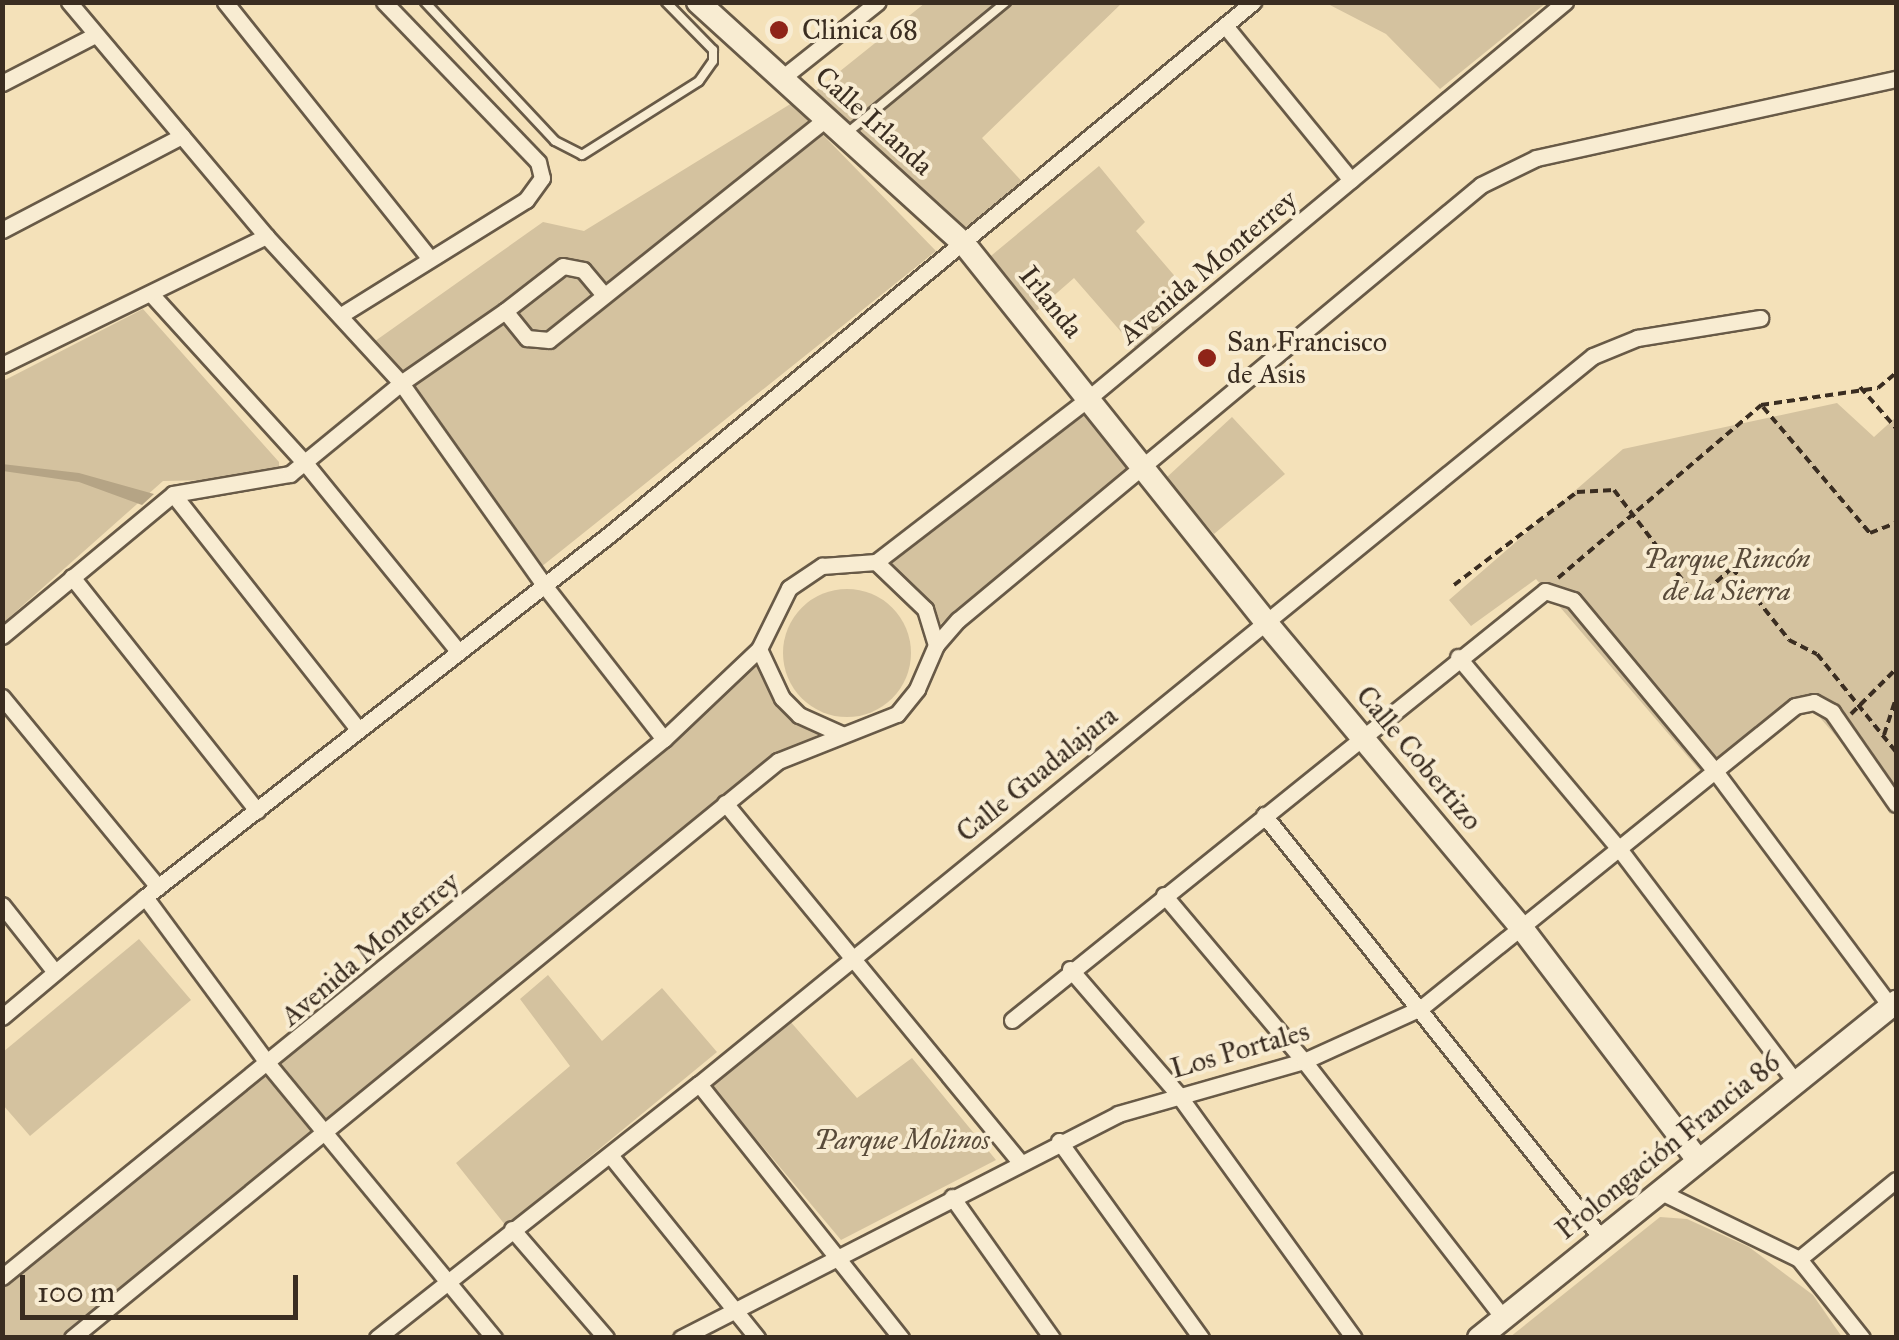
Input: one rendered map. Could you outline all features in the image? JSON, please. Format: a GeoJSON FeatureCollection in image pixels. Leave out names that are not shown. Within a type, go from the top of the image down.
{"type":"FeatureCollection","features":[{"type":"Feature","properties":{"kind":"street"},"geometry":{"type":"LineString","coordinates":[[69,2],[266,236],[401,383],[544,585],[664,738]]}},
{"type":"Feature","properties":{"kind":"street"},"geometry":{"type":"LineString","coordinates":[[225,2],[428,256]]}},
{"type":"Feature","properties":{"kind":"street"},"geometry":{"type":"LineString","coordinates":[[341,315],[428,256],[526,200],[542,178],[538,162],[384,2]]}},
{"type":"Feature","properties":{"kind":"street","name":"Calle Irlanda"},"geometry":{"type":"LineString","coordinates":[[698,2],[965,245]]}},
{"type":"Feature","properties":{"kind":"street"},"geometry":{"type":"LineString","coordinates":[[782,78],[878,2]]}},
{"type":"Feature","properties":{"kind":"street"},"geometry":{"type":"LineString","coordinates":[[2,1017],[151,892],[610,534],[965,245],[1227,28],[1253,2]]}},
{"type":"Feature","properties":{"kind":"street","name":"Avenida Monterrey"},"geometry":{"type":"LineString","coordinates":[[2,1277],[269,1065],[664,738],[759,649],[788,588],[822,566],[876,562],[1090,397],[1565,2]]}},
{"type":"Feature","properties":{"kind":"street"},"geometry":{"type":"LineString","coordinates":[[1227,28],[1351,180]]}},
{"type":"Feature","properties":{"kind":"street"},"geometry":{"type":"LineString","coordinates":[[2,83],[95,35]]}},
{"type":"Feature","properties":{"kind":"street"},"geometry":{"type":"LineString","coordinates":[[72,1338],[778,762],[842,735],[884,724],[906,705],[936,645],[1143,464],[1481,186],[1536,158],[1896,78]]}},
{"type":"Feature","properties":{"kind":"street"},"geometry":{"type":"LineString","coordinates":[[505,311],[539,344],[827,118]]}},
{"type":"Feature","properties":{"kind":"street"},"geometry":{"type":"LineString","coordinates":[[2,230],[182,136]]}},
{"type":"Feature","properties":{"kind":"street"},"geometry":{"type":"LineString","coordinates":[[6,357],[152,295],[266,236]]}},
{"type":"Feature","properties":{"kind":"street","name":"Irlanda"},"geometry":{"type":"LineString","coordinates":[[965,245],[1090,397]]}},
{"type":"Feature","properties":{"kind":"street"},"geometry":{"type":"LineString","coordinates":[[2,636],[174,494],[278,479],[306,464],[401,383],[563,266],[583,270],[604,295]]}},
{"type":"Feature","properties":{"kind":"street"},"geometry":{"type":"LineString","coordinates":[[152,295],[306,464],[458,651]]}},
{"type":"Feature","properties":{"kind":"street","name":"Calle Guadalajara"},"geometry":{"type":"LineString","coordinates":[[377,1338],[700,1084],[1264,620],[1593,356],[1638,338],[1760,318]]}},
{"type":"Feature","properties":{"kind":"street","name":"Calle Cobertizo"},"geometry":{"type":"LineString","coordinates":[[1090,397],[1264,620],[1522,927],[1698,1160]]}},
{"type":"Feature","properties":{"kind":"street"},"geometry":{"type":"LineString","coordinates":[[174,494],[359,730]]}},
{"type":"Feature","properties":{"kind":"street"},"geometry":{"type":"LineString","coordinates":[[876,562],[926,609],[936,645]]}},
{"type":"Feature","properties":{"kind":"street"},"geometry":{"type":"LineString","coordinates":[[72,578],[257,810]]}},
{"type":"Feature","properties":{"kind":"street"},"geometry":{"type":"LineString","coordinates":[[1012,1020],[1070,969],[1534,597],[1559,592],[1715,771],[1894,1004]]}},
{"type":"Feature","properties":{"kind":"street"},"geometry":{"type":"LineString","coordinates":[[759,649],[782,698],[823,730],[842,735]]}},
{"type":"Feature","properties":{"kind":"street"},"geometry":{"type":"LineString","coordinates":[[1458,657],[1620,850],[1795,1081]]}},
{"type":"Feature","properties":{"kind":"street"},"geometry":{"type":"LineString","coordinates":[[2,697],[151,892],[269,1065],[450,1278],[494,1338]]}},
{"type":"Feature","properties":{"kind":"street","name":"Los Portales"},"geometry":{"type":"LineString","coordinates":[[681,1338],[1058,1140],[1176,1093],[1304,1061],[1422,1008],[1795,706],[1814,702],[1840,725]]}},
{"type":"Feature","properties":{"kind":"street"},"geometry":{"type":"LineString","coordinates":[[1840,725],[1896,804]]}},
{"type":"Feature","properties":{"kind":"street"},"geometry":{"type":"LineString","coordinates":[[726,802],[1018,1161]]}},
{"type":"Feature","properties":{"kind":"street"},"geometry":{"type":"LineString","coordinates":[[1264,815],[1422,1008],[1602,1239]]}},
{"type":"Feature","properties":{"kind":"street"},"geometry":{"type":"LineString","coordinates":[[1164,895],[1304,1061],[1503,1318]]}},
{"type":"Feature","properties":{"kind":"street"},"geometry":{"type":"LineString","coordinates":[[2,905],[55,972]]}},
{"type":"Feature","properties":{"kind":"street"},"geometry":{"type":"LineString","coordinates":[[1070,969],[1176,1093],[1354,1338]]}},
{"type":"Feature","properties":{"kind":"street","name":"Prolongación Francia 86"},"geometry":{"type":"LineString","coordinates":[[1479,1338],[1894,1004]]}},
{"type":"Feature","properties":{"kind":"street"},"geometry":{"type":"LineString","coordinates":[[700,1084],[842,1256],[901,1338]]}},
{"type":"Feature","properties":{"kind":"street"},"geometry":{"type":"LineString","coordinates":[[1058,1140],[1201,1338]]}},
{"type":"Feature","properties":{"kind":"street"},"geometry":{"type":"LineString","coordinates":[[610,1155],[757,1338]]}},
{"type":"Feature","properties":{"kind":"street"},"geometry":{"type":"LineString","coordinates":[[1799,1259],[1896,1180]]}},
{"type":"Feature","properties":{"kind":"street"},"geometry":{"type":"LineString","coordinates":[[1661,1192],[1799,1259],[1862,1338]]}},
{"type":"Feature","properties":{"kind":"street"},"geometry":{"type":"LineString","coordinates":[[952,1197],[1052,1338]]}},
{"type":"Feature","properties":{"kind":"street"},"geometry":{"type":"LineString","coordinates":[[512,1230],[606,1338]]}},
{"type":"Feature","properties":{"kind":"lane"},"geometry":{"type":"LineString","coordinates":[[425,2],[555,141],[582,155],[698,81],[713,60],[713,50],[666,2]]}},
{"type":"Feature","properties":{"kind":"lane"},"geometry":{"type":"LineString","coordinates":[[845,135],[1006,2]]}},
{"type":"Feature","properties":{"kind":"path"},"geometry":{"type":"LineString","coordinates":[[1559,592],[1561,569],[1634,517],[1761,405],[1878,388],[1896,373]]}},
{"type":"Feature","properties":{"kind":"path"},"geometry":{"type":"LineString","coordinates":[[1860,388],[1896,428]]}},
{"type":"Feature","properties":{"kind":"path"},"geometry":{"type":"LineString","coordinates":[[1761,405],[1782,422],[1870,532],[1896,523]]}},
{"type":"Feature","properties":{"kind":"path"},"geometry":{"type":"LineString","coordinates":[[1454,585],[1577,492],[1614,490],[1696,599],[1732,568],[1790,640],[1817,654],[1896,752]]}},
{"type":"Feature","properties":{"kind":"path"},"geometry":{"type":"LineString","coordinates":[[1840,725],[1896,669]]}},
{"type":"Feature","properties":{"kind":"path"},"geometry":{"type":"LineString","coordinates":[[1884,735],[1896,699]]}},
{"type":"Feature","properties":{"kind":"green space"},"geometry":{"type":"Polygon","coordinates":[[[925,3],[1122,3],[982,138],[1027,187],[968,241],[814,92],[925,3]]]}},
{"type":"Feature","properties":{"kind":"green space"},"geometry":{"type":"Polygon","coordinates":[[[1326,3],[1546,3],[1440,89],[1386,34],[1326,3]]]}},
{"type":"Feature","properties":{"kind":"green space"},"geometry":{"type":"Polygon","coordinates":[[[792,103],[936,251],[541,567],[361,351],[543,222],[584,231],[792,103]]]}},
{"type":"Feature","properties":{"kind":"green space"},"geometry":{"type":"Polygon","coordinates":[[[1099,166],[1145,222],[1136,231],[1191,295],[1136,349],[1074,278],[1034,313],[986,260],[1099,166]]]}},
{"type":"Feature","properties":{"kind":"green space"},"geometry":{"type":"Polygon","coordinates":[[[143,309],[279,462],[279,471],[266,479],[163,481],[3,623],[3,381],[143,309]]]}},
{"type":"Feature","properties":{"kind":"green space","name":"Parque Rincón de la Sierra"},"geometry":{"type":"Polygon","coordinates":[[[1837,403],[1874,437],[1896,417],[1896,806],[1804,699],[1707,779],[1536,579],[1471,626],[1449,600],[1623,449],[1837,403]]]}},
{"type":"Feature","properties":{"kind":"green space"},"geometry":{"type":"Polygon","coordinates":[[[1089,406],[1134,464],[939,625],[934,605],[885,563],[1089,406]]]}},
{"type":"Feature","properties":{"kind":"green space"},"geometry":{"type":"Polygon","coordinates":[[[1232,417],[1285,474],[1214,534],[1166,478],[1232,417]]]}},
{"type":"Feature","properties":{"kind":"green space"},"geometry":{"type":"Polygon","coordinates":[[[847,589],[871,594],[892,608],[906,629],[911,653],[906,677],[892,698],[871,712],[847,717],[823,712],[802,698],[788,677],[783,653],[788,629],[802,608],[823,594],[847,589]]]}},
{"type":"Feature","properties":{"kind":"green space"},"geometry":{"type":"Polygon","coordinates":[[[759,649],[766,671],[823,730],[72,1337],[3,1338],[3,1277],[269,1065],[759,649]]]}},
{"type":"Feature","properties":{"kind":"green space"},"geometry":{"type":"Polygon","coordinates":[[[139,939],[191,1000],[30,1136],[3,1105],[3,1052],[139,939]]]}},
{"type":"Feature","properties":{"kind":"green space"},"geometry":{"type":"Polygon","coordinates":[[[548,975],[602,1041],[662,988],[717,1052],[506,1226],[456,1163],[570,1066],[520,999],[548,975]]]}},
{"type":"Feature","properties":{"kind":"green space","name":"Parque Molinos"},"geometry":{"type":"Polygon","coordinates":[[[789,1020],[857,1098],[912,1058],[996,1160],[841,1240],[711,1085],[789,1020]]]}},
{"type":"Feature","properties":{"kind":"green space"},"geometry":{"type":"Polygon","coordinates":[[[1660,1217],[1687,1219],[1749,1247],[1813,1295],[1842,1337],[1510,1337],[1660,1217]]]}},
{"type":"Feature","properties":{"kind":"shaded area"},"geometry":{"type":"Polygon","coordinates":[[[2,464],[79,473],[154,494],[142,505],[79,482],[3,471],[2,464]]]}},
{"type":"Feature","properties":{"kind":"place","name":"Clinica 68"},"geometry":{"type":"Point","coordinates":[779,30]}},
{"type":"Feature","properties":{"kind":"place","name":"San Francisco de Asis"},"geometry":{"type":"Point","coordinates":[1207,358]}}]}
